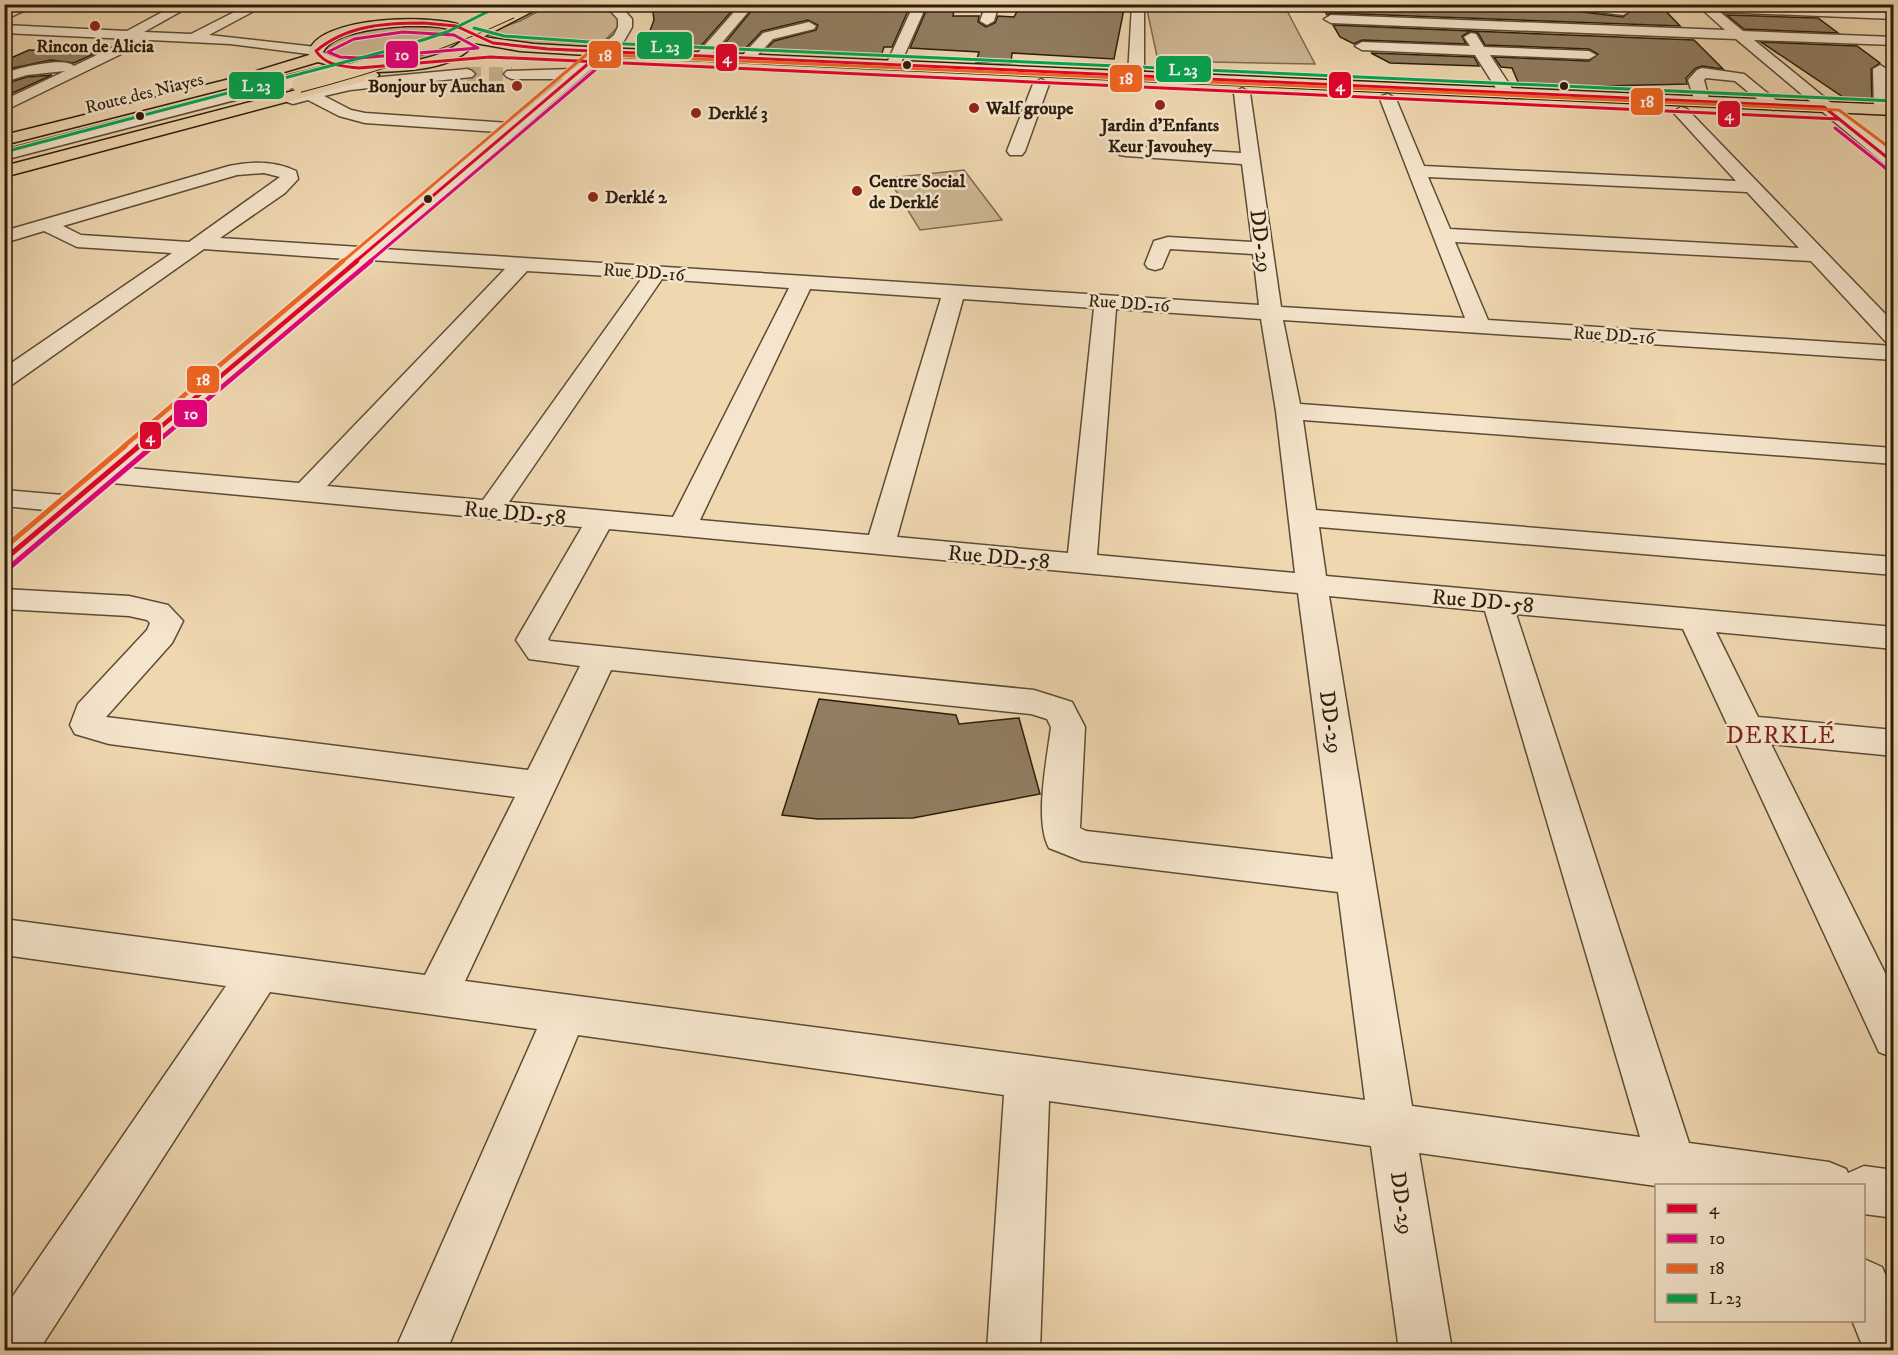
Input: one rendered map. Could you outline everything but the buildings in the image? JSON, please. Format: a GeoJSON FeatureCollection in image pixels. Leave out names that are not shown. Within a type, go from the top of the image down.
{"type":"FeatureCollection","features":[{"type":"Feature","properties":{"kind":"main road"},"geometry":{"type":"LineString","coordinates":[[417,23],[451,14],[473,4]]}},
{"type":"Feature","properties":{"kind":"main road"},"geometry":{"type":"LineString","coordinates":[[426,62],[461,50],[469,45],[472,37],[541,4]]}},
{"type":"Feature","properties":{"kind":"main road","name":"Route des Niayes"},"geometry":{"type":"LineString","coordinates":[[4,161],[401,57],[450,40],[506,7]]}},
{"type":"Feature","properties":{"kind":"main road","name":"Route des Niayes"},"geometry":{"type":"LineString","coordinates":[[4,148],[294,85],[506,7]]}},
{"type":"Feature","properties":{"kind":"main road"},"geometry":{"type":"LineString","coordinates":[[378,10],[402,23]]}},
{"type":"Feature","properties":{"kind":"main road"},"geometry":{"type":"LineString","coordinates":[[351,31],[361,23],[359,14]]}},
{"type":"Feature","properties":{"kind":"main road"},"geometry":{"type":"LineString","coordinates":[[4,140],[239,81],[317,54],[325,41],[351,31],[402,23],[458,27],[469,32],[472,37],[589,63],[702,57],[1824,107],[1890,114]]}},
{"type":"Feature","properties":{"kind":"main road"},"geometry":{"type":"LineString","coordinates":[[317,54],[329,63],[348,66],[402,66]]}},
{"type":"Feature","properties":{"kind":"main road"},"geometry":{"type":"LineString","coordinates":[[4,174],[402,66],[477,57],[1839,119],[1890,114]]}},
{"type":"Feature","properties":{"kind":"street"},"geometry":{"type":"LineString","coordinates":[[4,16],[33,4]]}},
{"type":"Feature","properties":{"kind":"street"},"geometry":{"type":"LineString","coordinates":[[165,4],[186,5]]}},
{"type":"Feature","properties":{"kind":"street"},"geometry":{"type":"LineString","coordinates":[[195,37],[261,4]]}},
{"type":"Feature","properties":{"kind":"street"},"geometry":{"type":"LineString","coordinates":[[702,57],[749,4]]}},
{"type":"Feature","properties":{"kind":"street"},"geometry":{"type":"LineString","coordinates":[[893,65],[921,4]]}},
{"type":"Feature","properties":{"kind":"street"},"geometry":{"type":"LineString","coordinates":[[987,21],[993,4]]}},
{"type":"Feature","properties":{"kind":"street"},"geometry":{"type":"LineString","coordinates":[[1136,4],[1136,76]]}},
{"type":"Feature","properties":{"kind":"street"},"geometry":{"type":"LineString","coordinates":[[1566,4],[1632,12]]}},
{"type":"Feature","properties":{"kind":"street"},"geometry":{"type":"LineString","coordinates":[[128,34],[186,5]]}},
{"type":"Feature","properties":{"kind":"street"},"geometry":{"type":"LineString","coordinates":[[4,560],[619,38],[626,18],[622,11],[612,5]]}},
{"type":"Feature","properties":{"kind":"street"},"geometry":{"type":"LineString","coordinates":[[1704,6],[1893,15]]}},
{"type":"Feature","properties":{"kind":"street"},"geometry":{"type":"LineString","coordinates":[[1704,6],[1893,163]]}},
{"type":"Feature","properties":{"kind":"street"},"geometry":{"type":"LineString","coordinates":[[1331,19],[1893,41]]}},
{"type":"Feature","properties":{"kind":"street"},"geometry":{"type":"LineString","coordinates":[[1687,19],[1724,23]]}},
{"type":"Feature","properties":{"kind":"street"},"geometry":{"type":"LineString","coordinates":[[1464,25],[1507,93]]}},
{"type":"Feature","properties":{"kind":"street"},"geometry":{"type":"LineString","coordinates":[[746,59],[768,36],[809,26]]}},
{"type":"Feature","properties":{"kind":"street"},"geometry":{"type":"LineString","coordinates":[[4,29],[195,37],[253,42],[317,54]]}},
{"type":"Feature","properties":{"kind":"street"},"geometry":{"type":"LineString","coordinates":[[26,44],[59,31]]}},
{"type":"Feature","properties":{"kind":"street"},"geometry":{"type":"LineString","coordinates":[[195,37],[298,37],[351,31]]}},
{"type":"Feature","properties":{"kind":"street"},"geometry":{"type":"LineString","coordinates":[[4,106],[150,35]]}},
{"type":"Feature","properties":{"kind":"street"},"geometry":{"type":"LineString","coordinates":[[1362,46],[1589,55]]}},
{"type":"Feature","properties":{"kind":"street"},"geometry":{"type":"LineString","coordinates":[[512,74],[589,63]]}},
{"type":"Feature","properties":{"kind":"street"},"geometry":{"type":"LineString","coordinates":[[4,70],[25,71],[91,64]]}},
{"type":"Feature","properties":{"kind":"street"},"geometry":{"type":"LineString","coordinates":[[1702,102],[1696,80],[1702,73],[1720,66],[1774,65]]}},
{"type":"Feature","properties":{"kind":"street"},"geometry":{"type":"LineString","coordinates":[[1880,69],[1890,114]]}},
{"type":"Feature","properties":{"kind":"street"},"geometry":{"type":"LineString","coordinates":[[4,78],[25,71]]}},
{"type":"Feature","properties":{"kind":"street"},"geometry":{"type":"LineString","coordinates":[[1702,73],[1739,77],[1774,105]]}},
{"type":"Feature","properties":{"kind":"street"},"geometry":{"type":"LineString","coordinates":[[4,155],[294,85],[467,74]]}},
{"type":"Feature","properties":{"kind":"street"},"geometry":{"type":"LineString","coordinates":[[1016,151],[1041,84]]}},
{"type":"Feature","properties":{"kind":"street"},"geometry":{"type":"LineString","coordinates":[[4,174],[294,85],[345,114],[365,118],[514,128]]}},
{"type":"Feature","properties":{"kind":"street","name":"DD-29"},"geometry":{"type":"LineString","coordinates":[[1242,93],[1271,313],[1289,411],[1312,585],[1425,1350]]}},
{"type":"Feature","properties":{"kind":"street"},"geometry":{"type":"LineString","coordinates":[[1388,99],[1479,326]]}},
{"type":"Feature","properties":{"kind":"street"},"geometry":{"type":"LineString","coordinates":[[1681,112],[1893,337]]}},
{"type":"Feature","properties":{"kind":"street"},"geometry":{"type":"LineString","coordinates":[[1126,151],[1251,159]]}},
{"type":"Feature","properties":{"kind":"street"},"geometry":{"type":"LineString","coordinates":[[4,237],[235,170],[256,167],[273,168],[291,175],[289,180],[278,189],[9,372]]}},
{"type":"Feature","properties":{"kind":"street"},"geometry":{"type":"LineString","coordinates":[[1417,171],[1752,187]]}},
{"type":"Feature","properties":{"kind":"street","name":"Rue DD-16"},"geometry":{"type":"LineString","coordinates":[[47,225],[77,241],[365,253],[1893,353]]}},
{"type":"Feature","properties":{"kind":"street"},"geometry":{"type":"LineString","coordinates":[[1443,235],[1816,255]]}},
{"type":"Feature","properties":{"kind":"street"},"geometry":{"type":"LineString","coordinates":[[1155,264],[1161,245],[1168,243],[1263,249]]}},
{"type":"Feature","properties":{"kind":"street"},"geometry":{"type":"LineString","coordinates":[[304,494],[522,264]]}},
{"type":"Feature","properties":{"kind":"street"},"geometry":{"type":"LineString","coordinates":[[490,510],[657,272]]}},
{"type":"Feature","properties":{"kind":"street"},"geometry":{"type":"LineString","coordinates":[[682,528],[803,282]]}},
{"type":"Feature","properties":{"kind":"street"},"geometry":{"type":"LineString","coordinates":[[880,545],[954,292]]}},
{"type":"Feature","properties":{"kind":"street"},"geometry":{"type":"LineString","coordinates":[[1082,564],[1106,302]]}},
{"type":"Feature","properties":{"kind":"street"},"geometry":{"type":"LineString","coordinates":[[1289,411],[1893,456]]}},
{"type":"Feature","properties":{"kind":"street","name":"Rue DD-58"},"geometry":{"type":"LineString","coordinates":[[105,474],[304,494],[1694,619],[1890,642]]}},
{"type":"Feature","properties":{"kind":"street"},"geometry":{"type":"LineString","coordinates":[[4,498],[70,504]]}},
{"type":"Feature","properties":{"kind":"street"},"geometry":{"type":"LineString","coordinates":[[1303,517],[1893,566]]}},
{"type":"Feature","properties":{"kind":"street"},"geometry":{"type":"LineString","coordinates":[[600,520],[532,640],[540,651],[1034,702],[1060,711],[1068,726],[1060,819],[1062,837],[1082,846],[1355,879]]}},
{"type":"Feature","properties":{"kind":"street"},"geometry":{"type":"LineString","coordinates":[[4,599],[129,606],[157,612],[167,621],[161,635],[90,712],[87,724],[109,730],[540,786]]}},
{"type":"Feature","properties":{"kind":"street"},"geometry":{"type":"LineString","coordinates":[[1497,601],[1672,1164]]}},
{"type":"Feature","properties":{"kind":"street"},"geometry":{"type":"LineString","coordinates":[[1694,619],[1893,1038]]}},
{"type":"Feature","properties":{"kind":"street"},"geometry":{"type":"LineString","coordinates":[[437,995],[601,657]]}},
{"type":"Feature","properties":{"kind":"street"},"geometry":{"type":"LineString","coordinates":[[1747,729],[1893,743]]}},
{"type":"Feature","properties":{"kind":"street"},"geometry":{"type":"LineString","coordinates":[[4,937],[1819,1184]]}},
{"type":"Feature","properties":{"kind":"street"},"geometry":{"type":"LineString","coordinates":[[8,1350],[260,971]]}},
{"type":"Feature","properties":{"kind":"street"},"geometry":{"type":"LineString","coordinates":[[421,1350],[566,1013]]}},
{"type":"Feature","properties":{"kind":"street"},"geometry":{"type":"LineString","coordinates":[[1013,1350],[1028,1076]]}},
{"type":"Feature","properties":{"kind":"street"},"geometry":{"type":"LineString","coordinates":[[1865,1190],[1893,1194]]}},
{"type":"Feature","properties":{"kind":"street"},"geometry":{"type":"LineString","coordinates":[[1865,1290],[1890,1350]]}},
{"type":"Feature","properties":{"kind":"shaded area"},"geometry":{"type":"Polygon","coordinates":[[[586,4],[611,8],[619,11],[620,25],[598,47],[525,44],[490,35],[492,31],[520,21],[550,5],[586,4]]]}},
{"type":"Feature","properties":{"kind":"shaded area"},"geometry":{"type":"Polygon","coordinates":[[[1146,5],[1284,5],[1315,64],[1158,61],[1146,5]]]}},
{"type":"Feature","properties":{"kind":"shaded area"},"geometry":{"type":"Polygon","coordinates":[[[427,25],[451,29],[463,37],[455,46],[442,53],[407,62],[354,64],[342,62],[325,53],[330,44],[353,33],[387,27],[427,25]]]}},
{"type":"Feature","properties":{"kind":"shaded area"},"geometry":{"type":"Polygon","coordinates":[[[964,170],[1002,220],[920,230],[888,178],[964,170]]]}},
{"type":"Feature","properties":{"kind":"tunnel"},"geometry":{"type":"LineString","coordinates":[[467,74],[512,74]]}},
{"type":"Feature","properties":{"kind":"transit line"},"geometry":{"type":"LineString","coordinates":[[4,152],[398,48],[447,32],[503,4]]}},
{"type":"Feature","properties":{"kind":"transit line","name":"4"},"geometry":{"type":"LineString","coordinates":[[424,23],[456,26],[493,43],[548,49],[1824,107],[1839,119],[490,57],[359,68],[340,66],[325,61],[316,51],[327,42],[352,30],[381,25],[424,23]]}},
{"type":"Feature","properties":{"kind":"transit line"},"geometry":{"type":"LineString","coordinates":[[474,28],[504,36],[604,43],[1894,101]]}},
{"type":"Feature","properties":{"kind":"transit line","name":"10"},"geometry":{"type":"LineString","coordinates":[[403,32],[454,35],[478,48],[359,58],[340,57],[328,52],[335,46],[354,39],[403,32]]}},
{"type":"Feature","properties":{"kind":"transit line","name":"18"},"geometry":{"type":"LineString","coordinates":[[4,548],[587,54],[1839,110],[1894,151]]}},
{"type":"Feature","properties":{"kind":"transit line","name":"4"},"geometry":{"type":"LineString","coordinates":[[4,560],[589,63]]}},
{"type":"Feature","properties":{"kind":"transit line","name":"10"},"geometry":{"type":"LineString","coordinates":[[10,567],[595,70]]}},
{"type":"Feature","properties":{"kind":"transit line","name":"4"},"geometry":{"type":"LineString","coordinates":[[1839,119],[1894,163]]}},
{"type":"Feature","properties":{"kind":"transit line","name":"10"},"geometry":{"type":"LineString","coordinates":[[1835,128],[1888,170]]}},
{"type":"Feature","properties":{"kind":"place","name":"Rincon de Alicia"},"geometry":{"type":"Point","coordinates":[95,26]}},
{"type":"Feature","properties":{"kind":"place","name":"Bonjour by Auchan"},"geometry":{"type":"Point","coordinates":[517,86]}},
{"type":"Feature","properties":{"kind":"place","name":"Jardin d'Enfants Keur Javouhey"},"geometry":{"type":"Point","coordinates":[1160,105]}},
{"type":"Feature","properties":{"kind":"place","name":"Walf groupe"},"geometry":{"type":"Point","coordinates":[974,108]}},
{"type":"Feature","properties":{"kind":"place","name":"Derklé 3"},"geometry":{"type":"Point","coordinates":[696,113]}},
{"type":"Feature","properties":{"kind":"place","name":"Centre Social de Derklé"},"geometry":{"type":"Point","coordinates":[857,191]}},
{"type":"Feature","properties":{"kind":"place","name":"Derklé 2"},"geometry":{"type":"Point","coordinates":[593,197]}},
{"type":"Feature","properties":{"kind":"district","name":"DERKLÉ"},"geometry":{"type":"Point","coordinates":[1781,735]}}]}
